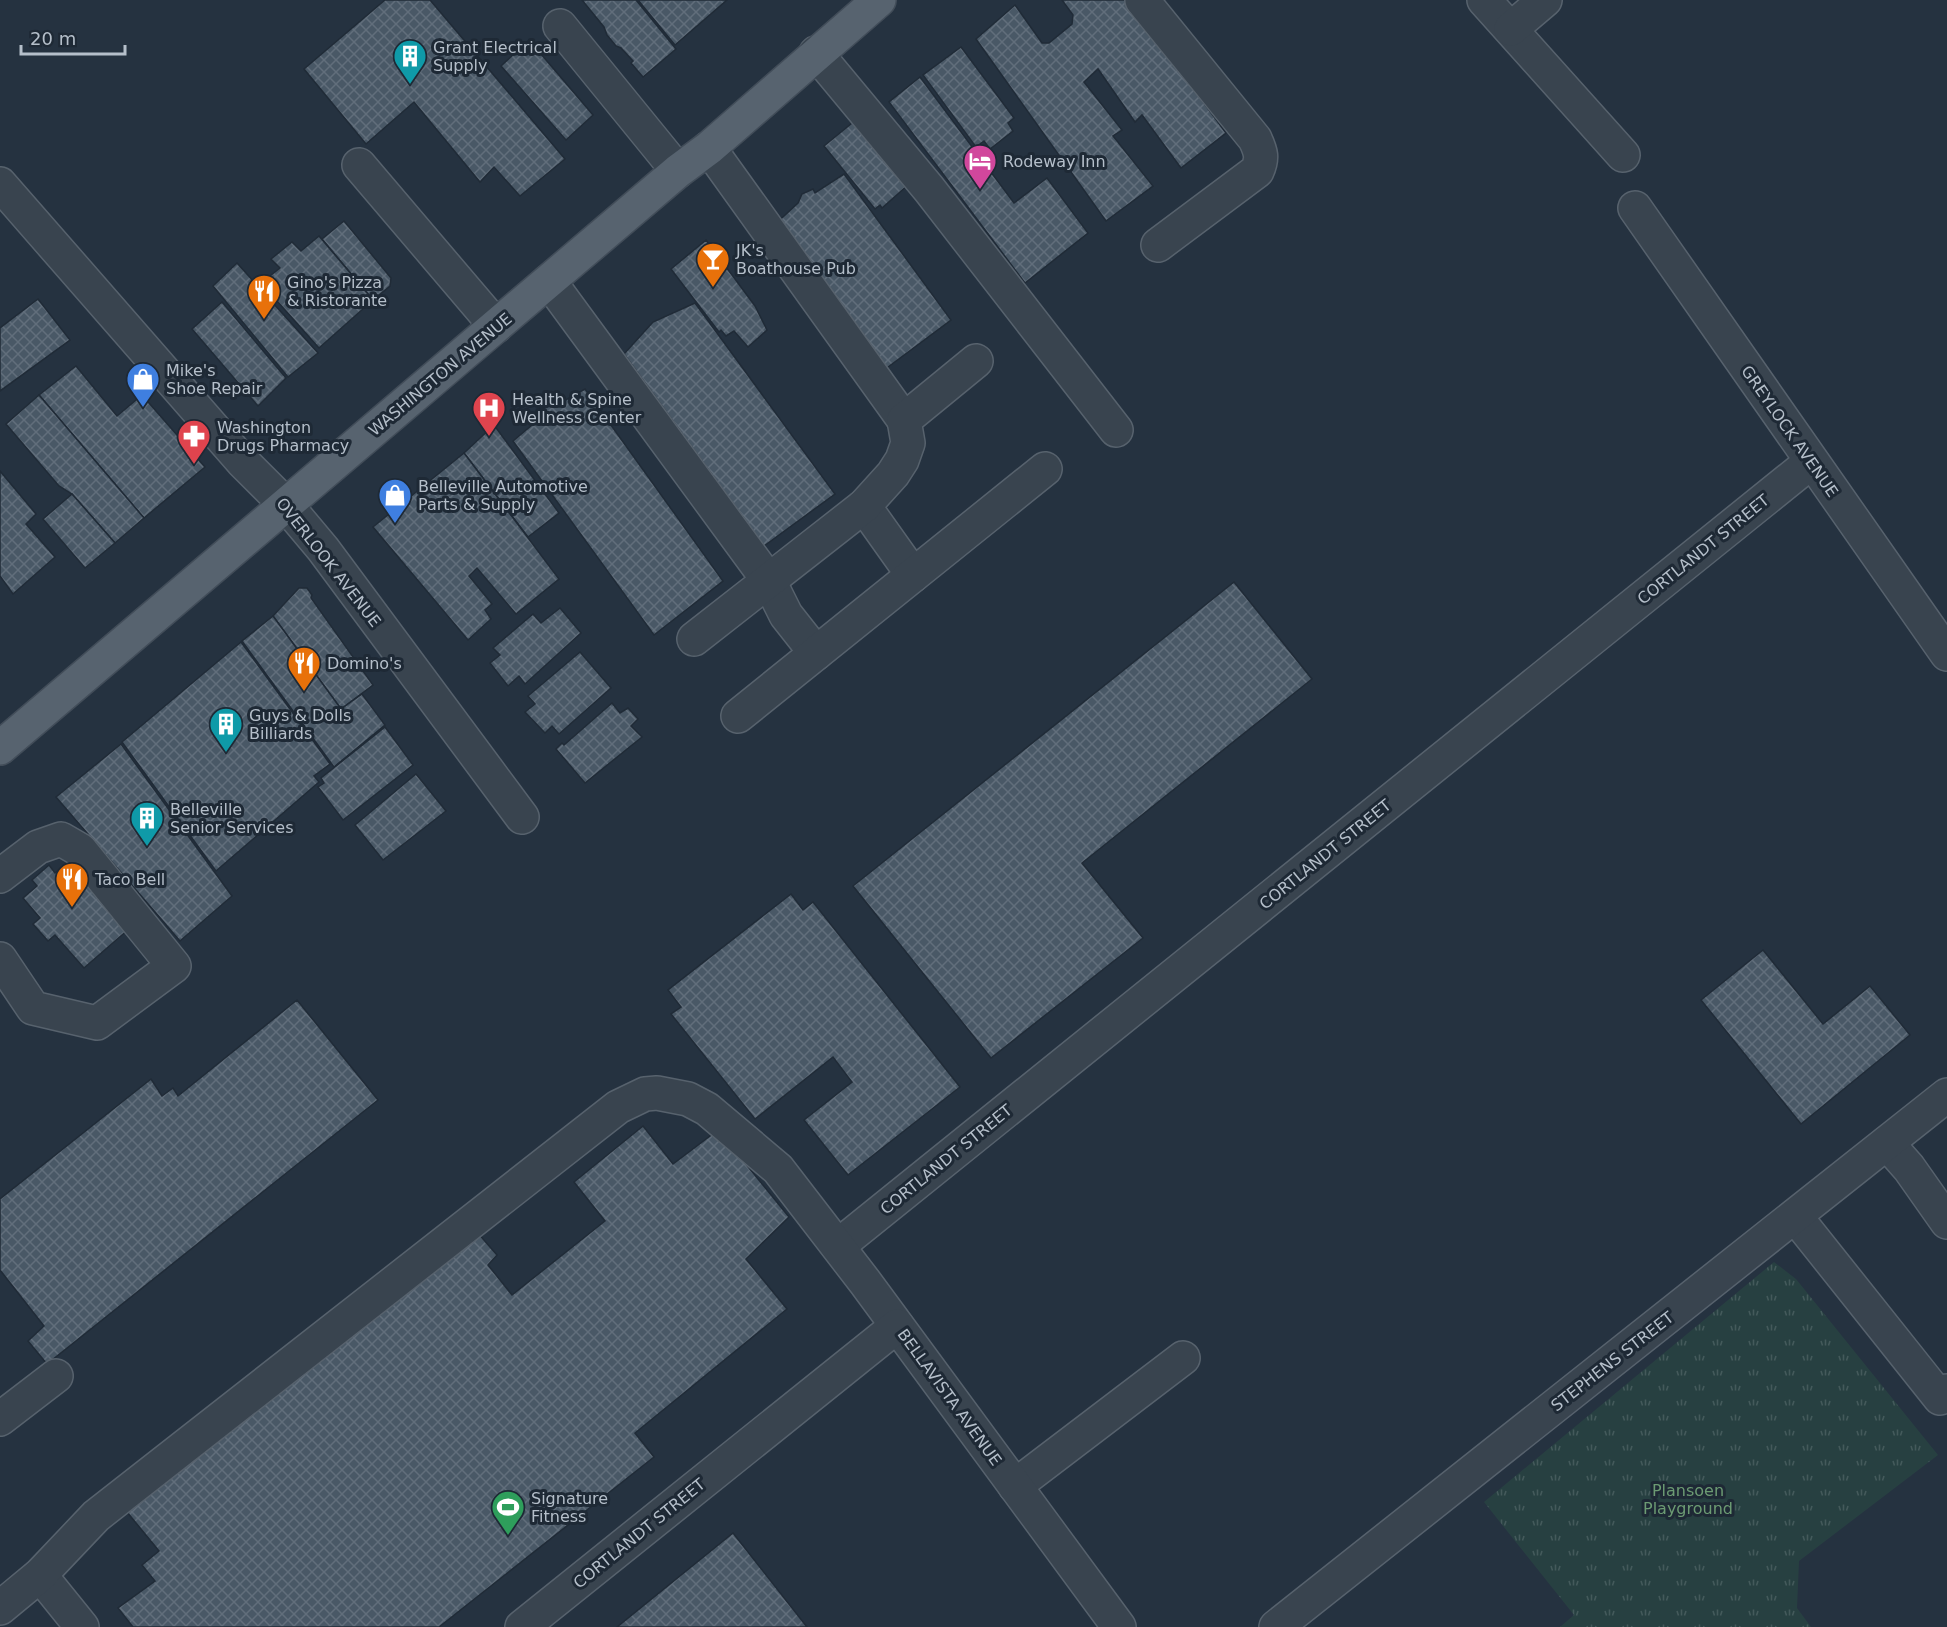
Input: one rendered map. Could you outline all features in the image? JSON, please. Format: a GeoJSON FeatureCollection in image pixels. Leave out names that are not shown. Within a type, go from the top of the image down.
{"type":"FeatureCollection","features":[{"type":"Feature","properties":{"kind":"main road","name":"WASHINGTON AVENUE"},"geometry":{"type":"LineString","coordinates":[[0,748],[678,171],[710,148],[879,0]]}},
{"type":"Feature","properties":{"kind":"street"},"geometry":{"type":"LineString","coordinates":[[1142,0],[1255,139],[1262,154],[1257,171],[1158,245]]}},
{"type":"Feature","properties":{"kind":"street"},"geometry":{"type":"LineString","coordinates":[[1484,0],[1623,155]]}},
{"type":"Feature","properties":{"kind":"street"},"geometry":{"type":"LineString","coordinates":[[1511,29],[1545,0]]}},
{"type":"Feature","properties":{"kind":"street"},"geometry":{"type":"LineString","coordinates":[[560,26],[678,171]]}},
{"type":"Feature","properties":{"kind":"street"},"geometry":{"type":"LineString","coordinates":[[816,53],[929,189],[1116,430]]}},
{"type":"Feature","properties":{"kind":"street"},"geometry":{"type":"LineString","coordinates":[[694,639],[864,506],[893,474],[902,460],[908,443],[904,420],[710,148]]}},
{"type":"Feature","properties":{"kind":"street"},"geometry":{"type":"LineString","coordinates":[[359,165],[496,326]]}},
{"type":"Feature","properties":{"kind":"street","name":"OVERLOOK AVENUE"},"geometry":{"type":"LineString","coordinates":[[0,184],[242,461],[286,505],[323,549],[522,817]]}},
{"type":"Feature","properties":{"kind":"street","name":"GREYLOCK AVENUE"},"geometry":{"type":"LineString","coordinates":[[1635,208],[1947,654]]}},
{"type":"Feature","properties":{"kind":"street"},"geometry":{"type":"LineString","coordinates":[[549,281],[769,581],[786,615],[816,653]]}},
{"type":"Feature","properties":{"kind":"street"},"geometry":{"type":"LineString","coordinates":[[904,420],[976,361]]}},
{"type":"Feature","properties":{"kind":"street","name":"CORTLANDT STREET"},"geometry":{"type":"LineString","coordinates":[[838,1246],[1811,462]]}},
{"type":"Feature","properties":{"kind":"street"},"geometry":{"type":"LineString","coordinates":[[738,716],[1045,469]]}},
{"type":"Feature","properties":{"kind":"street"},"geometry":{"type":"LineString","coordinates":[[864,506],[914,575]]}},
{"type":"Feature","properties":{"kind":"street"},"geometry":{"type":"LineString","coordinates":[[0,876],[38,847],[62,839],[80,850],[174,966],[97,1023],[33,1008],[0,959]]}},
{"type":"Feature","properties":{"kind":"street","name":"BELLAVISTA AVENUE"},"geometry":{"type":"LineString","coordinates":[[0,1608],[40,1575],[96,1516],[618,1107],[631,1099],[657,1093],[688,1099],[707,1108],[778,1169],[838,1246],[1119,1627]]}},
{"type":"Feature","properties":{"kind":"street","name":"STEPHENS STREET"},"geometry":{"type":"LineString","coordinates":[[1276,1627],[1947,1095]]}},
{"type":"Feature","properties":{"kind":"street"},"geometry":{"type":"LineString","coordinates":[[1887,1143],[1909,1168],[1947,1222]]}},
{"type":"Feature","properties":{"kind":"street"},"geometry":{"type":"LineString","coordinates":[[1795,1216],[1940,1398],[1947,1392]]}},
{"type":"Feature","properties":{"kind":"street","name":"CORTLANDT STREET"},"geometry":{"type":"LineString","coordinates":[[522,1627],[897,1326]]}},
{"type":"Feature","properties":{"kind":"street"},"geometry":{"type":"LineString","coordinates":[[1015,1486],[1183,1358]]}},
{"type":"Feature","properties":{"kind":"street"},"geometry":{"type":"LineString","coordinates":[[0,1419],[56,1376]]}},
{"type":"Feature","properties":{"kind":"street"},"geometry":{"type":"LineString","coordinates":[[40,1575],[82,1627]]}},
{"type":"Feature","properties":{"kind":"green space","name":"Plansoen Playground"},"geometry":{"type":"Polygon","coordinates":[[[1774,1262],[1796,1279],[1938,1455],[1799,1561],[1797,1608],[1811,1627],[1560,1627],[1574,1615],[1484,1502],[1774,1262]]]}},
{"type":"Feature","properties":{"kind":"building","name":"Grant Electrical Supply"},"geometry":{"type":"Polygon","coordinates":[[[385,0],[430,0],[565,159],[520,196],[494,167],[480,182],[414,102],[366,144],[304,69],[385,0]]]}},
{"type":"Feature","properties":{"kind":"building"},"geometry":{"type":"Polygon","coordinates":[[[582,0],[636,0],[676,49],[643,77],[631,63],[633,61],[607,35],[604,27],[582,0]]]}},
{"type":"Feature","properties":{"kind":"building"},"geometry":{"type":"Polygon","coordinates":[[[638,0],[727,0],[675,45],[638,0]]]}},
{"type":"Feature","properties":{"kind":"building"},"geometry":{"type":"Polygon","coordinates":[[[1062,0],[1128,0],[1226,133],[1181,168],[1142,115],[1135,122],[1098,69],[1084,82],[1122,130],[1113,136],[1153,186],[1106,221],[976,39],[1015,5],[1042,43],[1049,43],[1072,24],[1073,15],[1062,0]]]}},
{"type":"Feature","properties":{"kind":"building"},"geometry":{"type":"Polygon","coordinates":[[[529,40],[593,115],[566,140],[501,66],[529,40]]]}},
{"type":"Feature","properties":{"kind":"building"},"geometry":{"type":"Polygon","coordinates":[[[961,47],[1014,118],[1008,123],[1013,131],[990,149],[984,141],[976,147],[923,75],[961,47]]]}},
{"type":"Feature","properties":{"kind":"building","name":"Rodeway Inn"},"geometry":{"type":"Polygon","coordinates":[[[920,77],[1014,203],[1047,178],[1088,233],[1025,283],[889,102],[920,77]]]}},
{"type":"Feature","properties":{"kind":"building"},"geometry":{"type":"Polygon","coordinates":[[[857,119],[909,184],[882,208],[880,205],[875,209],[824,146],[857,119]]]}},
{"type":"Feature","properties":{"kind":"building"},"geometry":{"type":"Polygon","coordinates":[[[844,174],[951,320],[880,373],[771,228],[798,203],[802,194],[813,189],[815,193],[844,174]]]}},
{"type":"Feature","properties":{"kind":"building"},"geometry":{"type":"Polygon","coordinates":[[[344,221],[391,278],[390,286],[373,300],[322,239],[344,221]]]}},
{"type":"Feature","properties":{"kind":"building"},"geometry":{"type":"Polygon","coordinates":[[[319,236],[373,300],[319,348],[261,283],[280,268],[271,259],[292,242],[301,251],[319,236]]]}},
{"type":"Feature","properties":{"kind":"building","name":"JK's Boathouse Pub"},"geometry":{"type":"Polygon","coordinates":[[[706,240],[755,306],[767,330],[748,347],[734,331],[726,336],[721,330],[719,332],[671,269],[706,240]]]}},
{"type":"Feature","properties":{"kind":"building","name":"Gino's Pizza & Ristorante"},"geometry":{"type":"Polygon","coordinates":[[[237,263],[318,353],[288,377],[213,286],[237,263]]]}},
{"type":"Feature","properties":{"kind":"building"},"geometry":{"type":"Polygon","coordinates":[[[38,299],[70,340],[0,391],[0,328],[38,299]]]}},
{"type":"Feature","properties":{"kind":"building"},"geometry":{"type":"Polygon","coordinates":[[[222,302],[286,378],[258,406],[192,329],[222,302]]]}},
{"type":"Feature","properties":{"kind":"building"},"geometry":{"type":"Polygon","coordinates":[[[695,303],[835,494],[764,546],[624,354],[653,322],[695,303]]]}},
{"type":"Feature","properties":{"kind":"building"},"geometry":{"type":"Polygon","coordinates":[[[76,366],[117,416],[142,395],[205,467],[144,518],[39,395],[76,366]]]}},
{"type":"Feature","properties":{"kind":"building"},"geometry":{"type":"Polygon","coordinates":[[[585,389],[723,581],[654,635],[513,441],[539,419],[537,416],[544,408],[553,404],[555,406],[585,389]]]}},
{"type":"Feature","properties":{"kind":"building"},"geometry":{"type":"Polygon","coordinates":[[[39,395],[144,518],[115,543],[72,494],[59,486],[6,424],[39,395]]]}},
{"type":"Feature","properties":{"kind":"building"},"geometry":{"type":"Polygon","coordinates":[[[494,425],[559,513],[528,537],[464,453],[494,425]]]}},
{"type":"Feature","properties":{"kind":"building"},"geometry":{"type":"Polygon","coordinates":[[[464,453],[559,579],[516,614],[477,568],[469,576],[492,604],[485,610],[491,619],[468,640],[373,527],[464,453]]]}},
{"type":"Feature","properties":{"kind":"building"},"geometry":{"type":"Polygon","coordinates":[[[0,471],[36,514],[26,524],[55,557],[13,594],[0,576],[0,471]]]}},
{"type":"Feature","properties":{"kind":"building"},"geometry":{"type":"Polygon","coordinates":[[[72,494],[115,543],[85,568],[43,519],[72,494]]]}},
{"type":"Feature","properties":{"kind":"building"},"geometry":{"type":"Polygon","coordinates":[[[1234,582],[1312,679],[1082,863],[1143,938],[991,1058],[853,886],[1234,582]]]}},
{"type":"Feature","properties":{"kind":"building"},"geometry":{"type":"Polygon","coordinates":[[[299,588],[307,588],[312,595],[311,598],[373,685],[341,709],[273,616],[299,588]]]}},
{"type":"Feature","properties":{"kind":"building"},"geometry":{"type":"Polygon","coordinates":[[[560,608],[581,633],[525,684],[519,676],[508,686],[490,663],[500,655],[493,648],[533,614],[541,623],[560,608]]]}},
{"type":"Feature","properties":{"kind":"building","name":"Domino's"},"geometry":{"type":"Polygon","coordinates":[[[273,616],[341,709],[362,694],[385,725],[334,767],[242,641],[273,616]]]}},
{"type":"Feature","properties":{"kind":"building","name":"Guys & Dolls Billiards"},"geometry":{"type":"Polygon","coordinates":[[[241,642],[330,764],[314,776],[319,782],[216,871],[122,742],[241,642]]]}},
{"type":"Feature","properties":{"kind":"building"},"geometry":{"type":"Polygon","coordinates":[[[580,652],[611,688],[559,734],[552,726],[545,733],[525,712],[535,704],[528,696],[580,652]]]}},
{"type":"Feature","properties":{"kind":"building"},"geometry":{"type":"Polygon","coordinates":[[[612,703],[620,713],[628,708],[638,719],[631,726],[642,737],[585,783],[556,749],[562,743],[564,745],[612,703]]]}},
{"type":"Feature","properties":{"kind":"building"},"geometry":{"type":"Polygon","coordinates":[[[385,727],[413,765],[343,820],[318,787],[324,783],[321,778],[385,727]]]}},
{"type":"Feature","properties":{"kind":"building","name":"Belleville Senior Services"},"geometry":{"type":"Polygon","coordinates":[[[121,744],[232,896],[180,941],[56,797],[121,744]]]}},
{"type":"Feature","properties":{"kind":"building"},"geometry":{"type":"Polygon","coordinates":[[[416,774],[446,811],[383,860],[355,825],[416,774]]]}},
{"type":"Feature","properties":{"kind":"building","name":"Taco Bell"},"geometry":{"type":"Polygon","coordinates":[[[70,860],[130,928],[84,968],[55,935],[48,941],[33,924],[40,918],[23,898],[37,886],[32,880],[49,865],[55,873],[70,860]]]}},
{"type":"Feature","properties":{"kind":"building"},"geometry":{"type":"Polygon","coordinates":[[[791,894],[803,910],[813,902],[960,1087],[848,1175],[804,1120],[852,1082],[833,1057],[755,1119],[671,1014],[681,1007],[668,990],[791,894]]]}},
{"type":"Feature","properties":{"kind":"building"},"geometry":{"type":"Polygon","coordinates":[[[1763,950],[1823,1024],[1870,986],[1910,1035],[1801,1124],[1701,1000],[1763,950]]]}},
{"type":"Feature","properties":{"kind":"building"},"geometry":{"type":"Polygon","coordinates":[[[297,1000],[378,1100],[47,1364],[28,1341],[44,1326],[0,1270],[0,1199],[151,1079],[162,1096],[173,1088],[178,1096],[297,1000]]]}},
{"type":"Feature","properties":{"kind":"building"},"geometry":{"type":"Polygon","coordinates":[[[643,1126],[673,1164],[718,1130],[789,1217],[746,1259],[787,1309],[635,1433],[654,1457],[439,1627],[133,1627],[118,1608],[155,1581],[142,1565],[159,1551],[127,1512],[476,1231],[497,1255],[488,1265],[512,1295],[605,1221],[574,1182],[643,1126]]]}},
{"type":"Feature","properties":{"kind":"building"},"geometry":{"type":"Polygon","coordinates":[[[733,1533],[807,1627],[617,1627],[733,1533]]]}},
{"type":"Feature","properties":{"kind":"place","name":"Grant Electrical Supply"},"geometry":{"type":"Point","coordinates":[410,85]}},
{"type":"Feature","properties":{"kind":"place","name":"Rodeway Inn"},"geometry":{"type":"Point","coordinates":[980,190]}},
{"type":"Feature","properties":{"kind":"place","name":"JK's Boathouse Pub"},"geometry":{"type":"Point","coordinates":[713,288]}},
{"type":"Feature","properties":{"kind":"place","name":"Gino's Pizza & Ristorante"},"geometry":{"type":"Point","coordinates":[264,320]}},
{"type":"Feature","properties":{"kind":"place","name":"Mike's Shoe Repair"},"geometry":{"type":"Point","coordinates":[143,408]}},
{"type":"Feature","properties":{"kind":"place","name":"Health & Spine Wellness Center"},"geometry":{"type":"Point","coordinates":[489,437]}},
{"type":"Feature","properties":{"kind":"place","name":"Washington Drugs Pharmacy"},"geometry":{"type":"Point","coordinates":[194,465]}},
{"type":"Feature","properties":{"kind":"place","name":"Belleville Automotive Parts & Supply"},"geometry":{"type":"Point","coordinates":[395,524]}},
{"type":"Feature","properties":{"kind":"place","name":"Domino's"},"geometry":{"type":"Point","coordinates":[304,692]}},
{"type":"Feature","properties":{"kind":"place","name":"Guys & Dolls Billiards"},"geometry":{"type":"Point","coordinates":[226,753]}},
{"type":"Feature","properties":{"kind":"place","name":"Belleville Senior Services"},"geometry":{"type":"Point","coordinates":[147,847]}},
{"type":"Feature","properties":{"kind":"place","name":"Taco Bell"},"geometry":{"type":"Point","coordinates":[72,908]}},
{"type":"Feature","properties":{"kind":"place","name":"Signature Fitness"},"geometry":{"type":"Point","coordinates":[508,1536]}}]}
